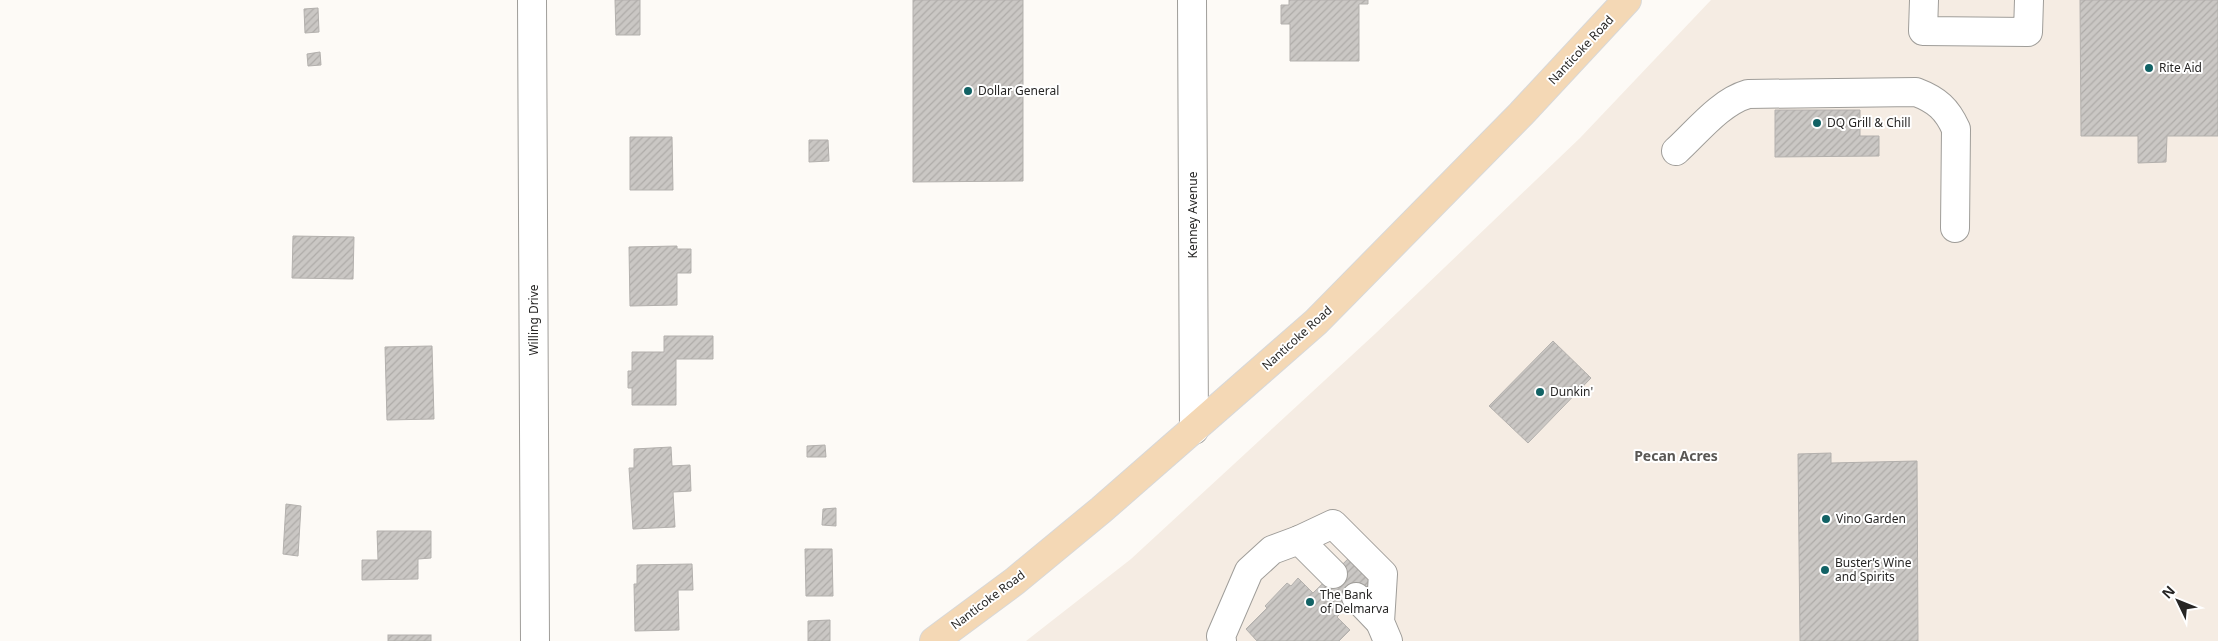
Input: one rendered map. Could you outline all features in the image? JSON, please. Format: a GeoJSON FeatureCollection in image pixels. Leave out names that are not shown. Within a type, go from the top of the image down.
{"type":"FeatureCollection","features":[{"type":"Feature","properties":{"kind":"main road","name":"Nanticoke Road"},"geometry":{"type":"LineString","coordinates":[[934,641],[1022,576],[1194,430],[1316,322],[1521,114],[1627,0]]}},
{"type":"Feature","properties":{"kind":"street","name":"Willing Drive"},"geometry":{"type":"LineString","coordinates":[[532,0],[535,641]]}},
{"type":"Feature","properties":{"kind":"street","name":"Kenney Avenue"},"geometry":{"type":"LineString","coordinates":[[1192,0],[1194,430]]}},
{"type":"Feature","properties":{"kind":"street"},"geometry":{"type":"LineString","coordinates":[[1924,0],[1923,31],[2028,32],[2029,0]]}},
{"type":"Feature","properties":{"kind":"street"},"geometry":{"type":"LineString","coordinates":[[1676,151],[1727,104],[1738,97],[1748,94],[1916,92],[1930,97],[1941,105],[1950,116],[1956,129],[1955,228]]}},
{"type":"Feature","properties":{"kind":"street"},"geometry":{"type":"LineString","coordinates":[[1222,641],[1221,636],[1249,571],[1272,550],[1333,524],[1383,574],[1384,632]]}},
{"type":"Feature","properties":{"kind":"street"},"geometry":{"type":"LineString","coordinates":[[1299,540],[1333,574]]}},
{"type":"Feature","properties":{"kind":"street"},"geometry":{"type":"LineString","coordinates":[[1356,597],[1384,632]]}},
{"type":"Feature","properties":{"kind":"shaded area"},"geometry":{"type":"Polygon","coordinates":[[[1711,0],[2218,0],[2218,641],[1026,641],[1131,559],[1376,333],[1580,138],[1711,0]]]}},
{"type":"Feature","properties":{"kind":"building"},"geometry":{"type":"Polygon","coordinates":[[[615,0],[640,0],[640,35],[616,35],[615,0]]]}},
{"type":"Feature","properties":{"kind":"building","name":"Dollar General"},"geometry":{"type":"Polygon","coordinates":[[[913,0],[1023,0],[1023,181],[913,182],[913,0]]]}},
{"type":"Feature","properties":{"kind":"building"},"geometry":{"type":"Polygon","coordinates":[[[1289,0],[1368,0],[1368,4],[1359,4],[1359,61],[1290,61],[1290,24],[1281,24],[1281,5],[1289,5],[1289,0]]]}},
{"type":"Feature","properties":{"kind":"building","name":"Rite Aid"},"geometry":{"type":"Polygon","coordinates":[[[2080,0],[2218,0],[2218,136],[2167,136],[2166,162],[2138,163],[2138,136],[2081,136],[2080,0]]]}},
{"type":"Feature","properties":{"kind":"building"},"geometry":{"type":"Polygon","coordinates":[[[318,8],[319,32],[305,33],[304,9],[318,8]]]}},
{"type":"Feature","properties":{"kind":"building"},"geometry":{"type":"Polygon","coordinates":[[[320,52],[321,65],[308,66],[307,54],[320,52]]]}},
{"type":"Feature","properties":{"kind":"building","name":"DQ Grill & Chill"},"geometry":{"type":"Polygon","coordinates":[[[1775,110],[1860,110],[1860,136],[1879,136],[1879,156],[1775,157],[1775,110]]]}},
{"type":"Feature","properties":{"kind":"building"},"geometry":{"type":"Polygon","coordinates":[[[630,137],[672,137],[673,190],[630,190],[630,137]]]}},
{"type":"Feature","properties":{"kind":"building"},"geometry":{"type":"Polygon","coordinates":[[[809,140],[828,140],[829,161],[809,162],[809,140]]]}},
{"type":"Feature","properties":{"kind":"building"},"geometry":{"type":"Polygon","coordinates":[[[293,236],[354,237],[353,279],[292,278],[293,236]]]}},
{"type":"Feature","properties":{"kind":"building"},"geometry":{"type":"Polygon","coordinates":[[[677,246],[677,249],[691,249],[691,273],[677,273],[677,305],[630,306],[629,247],[677,246]]]}},
{"type":"Feature","properties":{"kind":"building"},"geometry":{"type":"Polygon","coordinates":[[[664,336],[713,336],[713,359],[676,359],[676,405],[632,405],[632,388],[628,388],[628,371],[632,371],[632,352],[664,352],[664,336]]]}},
{"type":"Feature","properties":{"kind":"building","name":"Dunkin'"},"geometry":{"type":"Polygon","coordinates":[[[1553,341],[1591,378],[1528,443],[1489,406],[1553,341]]]}},
{"type":"Feature","properties":{"kind":"building"},"geometry":{"type":"Polygon","coordinates":[[[432,346],[434,419],[387,420],[385,347],[432,346]]]}},
{"type":"Feature","properties":{"kind":"building"},"geometry":{"type":"Polygon","coordinates":[[[825,445],[826,457],[807,457],[807,446],[825,445]]]}},
{"type":"Feature","properties":{"kind":"building"},"geometry":{"type":"Polygon","coordinates":[[[671,447],[672,466],[690,465],[691,491],[673,492],[675,527],[633,529],[629,468],[634,468],[634,449],[671,447]]]}},
{"type":"Feature","properties":{"kind":"building"},"geometry":{"type":"Polygon","coordinates":[[[1831,453],[1831,463],[1917,461],[1918,641],[1800,641],[1798,454],[1831,453]]]}},
{"type":"Feature","properties":{"kind":"building"},"geometry":{"type":"Polygon","coordinates":[[[286,504],[301,506],[298,556],[283,554],[286,504]]]}},
{"type":"Feature","properties":{"kind":"building"},"geometry":{"type":"Polygon","coordinates":[[[836,508],[836,526],[822,525],[823,509],[836,508]]]}},
{"type":"Feature","properties":{"kind":"building"},"geometry":{"type":"Polygon","coordinates":[[[377,531],[431,531],[431,558],[418,559],[418,579],[362,580],[362,560],[378,560],[377,531]]]}},
{"type":"Feature","properties":{"kind":"building"},"geometry":{"type":"Polygon","coordinates":[[[805,549],[832,549],[833,596],[806,596],[805,549]]]}},
{"type":"Feature","properties":{"kind":"building","name":"The Bank of Delmarva"},"geometry":{"type":"Polygon","coordinates":[[[1351,556],[1374,580],[1337,617],[1350,630],[1339,641],[1257,641],[1246,629],[1267,608],[1265,606],[1287,583],[1291,586],[1298,578],[1313,593],[1351,556]]]}},
{"type":"Feature","properties":{"kind":"building"},"geometry":{"type":"Polygon","coordinates":[[[692,564],[693,590],[678,590],[679,630],[635,631],[634,584],[637,584],[637,565],[692,564]]]}},
{"type":"Feature","properties":{"kind":"building"},"geometry":{"type":"Polygon","coordinates":[[[830,620],[830,641],[808,641],[808,621],[830,620]]]}},
{"type":"Feature","properties":{"kind":"building"},"geometry":{"type":"Polygon","coordinates":[[[388,635],[431,635],[431,641],[388,641],[388,635]]]}},
{"type":"Feature","properties":{"kind":"place","name":"Rite Aid"},"geometry":{"type":"Point","coordinates":[2149,68]}},
{"type":"Feature","properties":{"kind":"place","name":"Dollar General"},"geometry":{"type":"Point","coordinates":[968,91]}},
{"type":"Feature","properties":{"kind":"place","name":"DQ Grill & Chill"},"geometry":{"type":"Point","coordinates":[1817,123]}},
{"type":"Feature","properties":{"kind":"place","name":"Dunkin'"},"geometry":{"type":"Point","coordinates":[1540,392]}},
{"type":"Feature","properties":{"kind":"place","name":"Vino Garden"},"geometry":{"type":"Point","coordinates":[1826,519]}},
{"type":"Feature","properties":{"kind":"place","name":"Buster’s Wine and Spirits"},"geometry":{"type":"Point","coordinates":[1825,570]}},
{"type":"Feature","properties":{"kind":"place","name":"The Bank of Delmarva"},"geometry":{"type":"Point","coordinates":[1310,602]}},
{"type":"Feature","properties":{"kind":"district","name":"Pecan Acres"},"geometry":{"type":"Point","coordinates":[1676,456]}}]}
